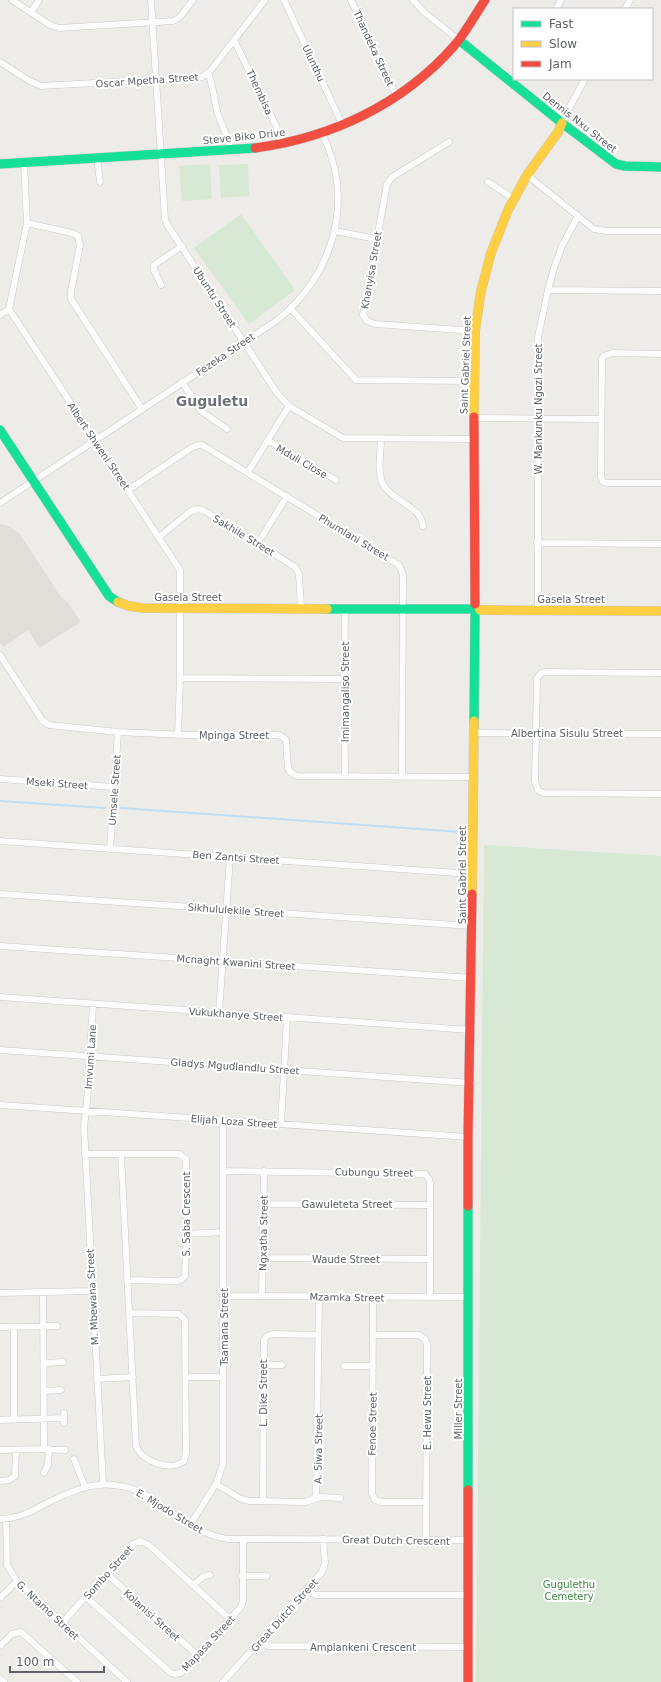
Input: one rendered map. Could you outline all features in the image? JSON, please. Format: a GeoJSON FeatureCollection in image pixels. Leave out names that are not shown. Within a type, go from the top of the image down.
{"type":"FeatureCollection","features":[{"type":"Feature","properties":{"kind":"street"},"geometry":{"type":"LineString","coordinates":[[12,0],[50,25],[59,28],[153,23],[176,19],[193,0]]}},
{"type":"Feature","properties":{"kind":"street"},"geometry":{"type":"LineString","coordinates":[[30,12],[39,0]]}},
{"type":"Feature","properties":{"kind":"street","name":"Ubuntu Street"},"geometry":{"type":"LineString","coordinates":[[151,0],[165,219],[277,393],[289,406],[342,438],[474,439]]}},
{"type":"Feature","properties":{"kind":"street","name":"Oscar Mpetha Street"},"geometry":{"type":"LineString","coordinates":[[0,62],[28,80],[41,86],[202,77],[208,73],[264,0]]}},
{"type":"Feature","properties":{"kind":"street","name":"Ulunthu"},"geometry":{"type":"LineString","coordinates":[[284,0],[342,126]]}},
{"type":"Feature","properties":{"kind":"street","name":"Thandeka Street"},"geometry":{"type":"LineString","coordinates":[[352,0],[397,96]]}},
{"type":"Feature","properties":{"kind":"street"},"geometry":{"type":"LineString","coordinates":[[413,0],[425,13],[459,40]]}},
{"type":"Feature","properties":{"kind":"street","name":"Steve Biko Drive"},"geometry":{"type":"LineString","coordinates":[[0,164],[230,150],[282,145],[322,134],[371,113],[397,96],[437,64],[459,40],[484,0]]}},
{"type":"Feature","properties":{"kind":"street","name":"Thembisa"},"geometry":{"type":"LineString","coordinates":[[234,40],[276,126],[282,145]]}},
{"type":"Feature","properties":{"kind":"street","name":"Dennis Nxu Street"},"geometry":{"type":"LineString","coordinates":[[459,40],[513,80]]}},
{"type":"Feature","properties":{"kind":"street"},"geometry":{"type":"LineString","coordinates":[[208,73],[230,150]]}},
{"type":"Feature","properties":{"kind":"street"},"geometry":{"type":"LineString","coordinates":[[562,123],[584,80]]}},
{"type":"Feature","properties":{"kind":"street","name":"Dennis Nxu Street"},"geometry":{"type":"LineString","coordinates":[[515,81],[562,123],[620,166],[661,167]]}},
{"type":"Feature","properties":{"kind":"street","name":"Saint Gabriel Street"},"geometry":{"type":"LineString","coordinates":[[468,1137],[471,1083],[474,777],[475,331],[481,291],[491,253],[503,221],[527,175],[558,132],[562,123]]}},
{"type":"Feature","properties":{"kind":"street","name":"Fezeka Street"},"geometry":{"type":"LineString","coordinates":[[0,503],[291,309],[317,275],[323,264],[335,231],[338,199],[337,189],[328,148],[322,134]]}},
{"type":"Feature","properties":{"kind":"street","name":"Khanyisa Street"},"geometry":{"type":"LineString","coordinates":[[449,142],[389,180],[387,184],[363,315],[367,321],[375,324],[475,331]]}},
{"type":"Feature","properties":{"kind":"street"},"geometry":{"type":"LineString","coordinates":[[97,158],[100,182]]}},
{"type":"Feature","properties":{"kind":"street"},"geometry":{"type":"LineString","coordinates":[[0,315],[9,309],[28,223],[24,162]]}},
{"type":"Feature","properties":{"kind":"street"},"geometry":{"type":"LineString","coordinates":[[527,175],[594,229],[661,231]]}},
{"type":"Feature","properties":{"kind":"street"},"geometry":{"type":"LineString","coordinates":[[488,182],[514,199]]}},
{"type":"Feature","properties":{"kind":"street","name":"W. Mankunku Ngozi Street"},"geometry":{"type":"LineString","coordinates":[[538,610],[538,337],[548,290],[562,246],[578,216]]}},
{"type":"Feature","properties":{"kind":"street"},"geometry":{"type":"LineString","coordinates":[[28,223],[72,233],[78,236],[80,245],[71,299],[142,409]]}},
{"type":"Feature","properties":{"kind":"street"},"geometry":{"type":"LineString","coordinates":[[335,231],[376,239]]}},
{"type":"Feature","properties":{"kind":"street"},"geometry":{"type":"LineString","coordinates":[[161,285],[154,270],[154,265],[182,246]]}},
{"type":"Feature","properties":{"kind":"street"},"geometry":{"type":"LineString","coordinates":[[548,290],[661,291]]}},
{"type":"Feature","properties":{"kind":"street","name":"Albert Shweni Street"},"geometry":{"type":"LineString","coordinates":[[9,309],[180,570],[180,678],[178,735]]}},
{"type":"Feature","properties":{"kind":"street"},"geometry":{"type":"LineString","coordinates":[[291,309],[356,380],[474,381]]}},
{"type":"Feature","properties":{"kind":"street"},"geometry":{"type":"LineString","coordinates":[[661,354],[612,353],[603,357],[601,361],[601,478],[603,482],[608,484],[661,483]]}},
{"type":"Feature","properties":{"kind":"street"},"geometry":{"type":"LineString","coordinates":[[182,382],[201,411],[227,429]]}},
{"type":"Feature","properties":{"kind":"street"},"geometry":{"type":"LineString","coordinates":[[248,472],[269,441],[289,406]]}},
{"type":"Feature","properties":{"kind":"street"},"geometry":{"type":"LineString","coordinates":[[474,418],[601,419]]}},
{"type":"Feature","properties":{"kind":"street","name":"Gasela Street"},"geometry":{"type":"LineString","coordinates":[[0,430],[109,596],[118,604],[130,607],[180,608],[661,611]]}},
{"type":"Feature","properties":{"kind":"street"},"geometry":{"type":"LineString","coordinates":[[381,439],[380,472],[382,482],[390,493],[420,517],[423,526]]}},
{"type":"Feature","properties":{"kind":"street","name":"Mduli Close"},"geometry":{"type":"LineString","coordinates":[[269,441],[336,480]]}},
{"type":"Feature","properties":{"kind":"street","name":"Phumlani Street"},"geometry":{"type":"LineString","coordinates":[[128,490],[198,445],[207,447],[399,565],[402,571],[403,609],[402,776]]}},
{"type":"Feature","properties":{"kind":"street"},"geometry":{"type":"LineString","coordinates":[[258,543],[287,496]]}},
{"type":"Feature","properties":{"kind":"street","name":"Sakhile Street"},"geometry":{"type":"LineString","coordinates":[[159,537],[191,512],[198,509],[205,511],[291,564],[297,570],[299,578],[300,608]]}},
{"type":"Feature","properties":{"kind":"street"},"geometry":{"type":"LineString","coordinates":[[537,543],[661,544]]}},
{"type":"Feature","properties":{"kind":"street","name":"Imimangaliso Street"},"geometry":{"type":"LineString","coordinates":[[345,609],[345,775]]}},
{"type":"Feature","properties":{"kind":"street","name":"Mpinga Street"},"geometry":{"type":"LineString","coordinates":[[0,655],[46,724],[118,732],[178,735],[281,736],[286,740],[287,744],[288,765],[290,772],[304,776],[345,775],[474,777]]}},
{"type":"Feature","properties":{"kind":"street"},"geometry":{"type":"LineString","coordinates":[[661,673],[541,673],[537,678],[535,781],[538,790],[547,793],[661,794]]}},
{"type":"Feature","properties":{"kind":"street"},"geometry":{"type":"LineString","coordinates":[[180,678],[344,679]]}},
{"type":"Feature","properties":{"kind":"street","name":"Umsele Street"},"geometry":{"type":"LineString","coordinates":[[110,849],[118,732]]}},
{"type":"Feature","properties":{"kind":"street","name":"Albertina Sisulu Street"},"geometry":{"type":"LineString","coordinates":[[473,733],[661,734]]}},
{"type":"Feature","properties":{"kind":"street","name":"Mseki Street"},"geometry":{"type":"LineString","coordinates":[[0,779],[114,787]]}},
{"type":"Feature","properties":{"kind":"street","name":"Ben Zantsi Street"},"geometry":{"type":"LineString","coordinates":[[0,841],[472,874]]}},
{"type":"Feature","properties":{"kind":"street"},"geometry":{"type":"LineString","coordinates":[[219,1012],[230,857]]}},
{"type":"Feature","properties":{"kind":"street","name":"Sikhululekile Street"},"geometry":{"type":"LineString","coordinates":[[0,894],[472,926]]}},
{"type":"Feature","properties":{"kind":"street","name":"Mcnaght Kwanini Street"},"geometry":{"type":"LineString","coordinates":[[0,946],[472,978]]}},
{"type":"Feature","properties":{"kind":"street","name":"Vukukhanye Street"},"geometry":{"type":"LineString","coordinates":[[0,997],[471,1030]]}},
{"type":"Feature","properties":{"kind":"street","name":"Imvumi Lane"},"geometry":{"type":"LineString","coordinates":[[85,1110],[94,1004]]}},
{"type":"Feature","properties":{"kind":"street"},"geometry":{"type":"LineString","coordinates":[[281,1124],[287,1018]]}},
{"type":"Feature","properties":{"kind":"street","name":"Gladys Mgudlandlu Street"},"geometry":{"type":"LineString","coordinates":[[0,1050],[471,1083]]}},
{"type":"Feature","properties":{"kind":"street","name":"Elijah Loza Street"},"geometry":{"type":"LineString","coordinates":[[0,1105],[468,1137]]}},
{"type":"Feature","properties":{"kind":"street","name":"M. Mbewana Street"},"geometry":{"type":"LineString","coordinates":[[85,1110],[85,1154],[103,1484]]}},
{"type":"Feature","properties":{"kind":"street","name":"Tsamana Street"},"geometry":{"type":"LineString","coordinates":[[190,1525],[216,1484],[223,1464],[223,1120]]}},
{"type":"Feature","properties":{"kind":"street","name":"Miller Street"},"geometry":{"type":"LineString","coordinates":[[468,1137],[468,1682]]}},
{"type":"Feature","properties":{"kind":"street","name":"S. Saba Crescent"},"geometry":{"type":"LineString","coordinates":[[85,1154],[179,1154],[184,1157],[187,1167],[186,1271],[184,1278],[177,1281],[127,1280]]}},
{"type":"Feature","properties":{"kind":"street"},"geometry":{"type":"LineString","coordinates":[[121,1154],[137,1448],[141,1454],[151,1460],[171,1466],[180,1464],[186,1458],[186,1323],[184,1317],[179,1314],[130,1313]]}},
{"type":"Feature","properties":{"kind":"street","name":"Cubungu Street"},"geometry":{"type":"LineString","coordinates":[[224,1171],[423,1173],[430,1181],[430,1296]]}},
{"type":"Feature","properties":{"kind":"street","name":"Ngxatha Street"},"geometry":{"type":"LineString","coordinates":[[262,1296],[264,1171]]}},
{"type":"Feature","properties":{"kind":"street","name":"Gawuleteta Street"},"geometry":{"type":"LineString","coordinates":[[264,1204],[429,1205]]}},
{"type":"Feature","properties":{"kind":"street"},"geometry":{"type":"LineString","coordinates":[[186,1234],[223,1232]]}},
{"type":"Feature","properties":{"kind":"street","name":"Waude Street"},"geometry":{"type":"LineString","coordinates":[[263,1258],[429,1259]]}},
{"type":"Feature","properties":{"kind":"street"},"geometry":{"type":"LineString","coordinates":[[0,1293],[92,1291]]}},
{"type":"Feature","properties":{"kind":"street"},"geometry":{"type":"LineString","coordinates":[[43,1293],[44,1419],[48,1465],[44,1473]]}},
{"type":"Feature","properties":{"kind":"street","name":"Mzamka Street"},"geometry":{"type":"LineString","coordinates":[[224,1296],[469,1297]]}},
{"type":"Feature","properties":{"kind":"street","name":"A. Siwa Street"},"geometry":{"type":"LineString","coordinates":[[216,1484],[241,1498],[263,1501],[305,1502],[314,1499],[317,1490],[319,1296]]}},
{"type":"Feature","properties":{"kind":"street","name":"Fenoe Street"},"geometry":{"type":"LineString","coordinates":[[373,1297],[373,1496],[378,1501],[382,1502],[426,1502]]}},
{"type":"Feature","properties":{"kind":"street"},"geometry":{"type":"LineString","coordinates":[[0,1327],[57,1326]]}},
{"type":"Feature","properties":{"kind":"street"},"geometry":{"type":"LineString","coordinates":[[14,1327],[14,1420]]}},
{"type":"Feature","properties":{"kind":"street","name":"L. Dike Street"},"geometry":{"type":"LineString","coordinates":[[263,1501],[264,1343],[267,1336],[275,1334],[318,1335]]}},
{"type":"Feature","properties":{"kind":"street","name":"E. Hewu Street"},"geometry":{"type":"LineString","coordinates":[[374,1335],[416,1335],[422,1336],[427,1341],[426,1541]]}},
{"type":"Feature","properties":{"kind":"street"},"geometry":{"type":"LineString","coordinates":[[44,1363],[63,1362]]}},
{"type":"Feature","properties":{"kind":"street"},"geometry":{"type":"LineString","coordinates":[[263,1365],[282,1365]]}},
{"type":"Feature","properties":{"kind":"street"},"geometry":{"type":"LineString","coordinates":[[344,1366],[373,1366]]}},
{"type":"Feature","properties":{"kind":"street"},"geometry":{"type":"LineString","coordinates":[[97,1379],[133,1377]]}},
{"type":"Feature","properties":{"kind":"street"},"geometry":{"type":"LineString","coordinates":[[187,1377],[223,1377]]}},
{"type":"Feature","properties":{"kind":"street"},"geometry":{"type":"LineString","coordinates":[[44,1391],[61,1390]]}},
{"type":"Feature","properties":{"kind":"street"},"geometry":{"type":"LineString","coordinates":[[0,1420],[64,1418]]}},
{"type":"Feature","properties":{"kind":"street"},"geometry":{"type":"LineString","coordinates":[[0,1450],[65,1450]]}},
{"type":"Feature","properties":{"kind":"street"},"geometry":{"type":"LineString","coordinates":[[0,1481],[9,1480],[15,1476],[16,1450]]}},
{"type":"Feature","properties":{"kind":"street"},"geometry":{"type":"LineString","coordinates":[[74,1459],[84,1487]]}},
{"type":"Feature","properties":{"kind":"street","name":"E. Mjodo Street"},"geometry":{"type":"LineString","coordinates":[[3,1519],[29,1513],[84,1487],[103,1484],[120,1485],[140,1492],[190,1525],[215,1537],[243,1540],[323,1539]]}},
{"type":"Feature","properties":{"kind":"street"},"geometry":{"type":"LineString","coordinates":[[314,1499],[321,1496],[340,1498]]}},
{"type":"Feature","properties":{"kind":"street","name":"G. Ntamo Street"},"geometry":{"type":"LineString","coordinates":[[3,1519],[7,1565],[17,1581],[128,1682]]}},
{"type":"Feature","properties":{"kind":"street","name":"Great Dutch Crescent"},"geometry":{"type":"LineString","coordinates":[[323,1539],[426,1541],[468,1540]]}},
{"type":"Feature","properties":{"kind":"street","name":"Great Dutch Street"},"geometry":{"type":"LineString","coordinates":[[223,1682],[322,1572],[324,1566],[323,1539]]}},
{"type":"Feature","properties":{"kind":"street","name":"Mapasa Street"},"geometry":{"type":"LineString","coordinates":[[86,1597],[171,1673],[181,1673],[242,1605],[243,1540]]}},
{"type":"Feature","properties":{"kind":"street","name":"Sombo Street"},"geometry":{"type":"LineString","coordinates":[[62,1623],[133,1544],[140,1541],[149,1545],[230,1619]]}},
{"type":"Feature","properties":{"kind":"street","name":"Kolanisi Street"},"geometry":{"type":"LineString","coordinates":[[107,1574],[197,1655]]}},
{"type":"Feature","properties":{"kind":"street"},"geometry":{"type":"LineString","coordinates":[[193,1585],[204,1576],[210,1575]]}},
{"type":"Feature","properties":{"kind":"street"},"geometry":{"type":"LineString","coordinates":[[242,1576],[267,1576]]}},
{"type":"Feature","properties":{"kind":"street"},"geometry":{"type":"LineString","coordinates":[[0,1598],[17,1581]]}},
{"type":"Feature","properties":{"kind":"street"},"geometry":{"type":"LineString","coordinates":[[306,1590],[315,1595],[468,1595]]}},
{"type":"Feature","properties":{"kind":"street"},"geometry":{"type":"LineString","coordinates":[[0,1646],[12,1634],[21,1632],[77,1682]]}},
{"type":"Feature","properties":{"kind":"street","name":"Amplankeni Crescent"},"geometry":{"type":"LineString","coordinates":[[260,1641],[268,1646],[468,1647]]}},
{"type":"Feature","properties":{"kind":"street"},"geometry":{"type":"LineString","coordinates":[[0,1679],[4,1682]]}},
{"type":"Feature","properties":{"kind":"shaded area"},"geometry":{"type":"Polygon","coordinates":[[[0,524],[8,526],[19,533],[61,597],[68,603],[81,622],[39,648],[28,630],[3,647],[0,643],[0,524]]]}},
{"type":"Feature","properties":{"kind":"green space"},"geometry":{"type":"Polygon","coordinates":[[[210,164],[212,199],[182,201],[179,166],[210,164]]]}},
{"type":"Feature","properties":{"kind":"green space"},"geometry":{"type":"Polygon","coordinates":[[[248,164],[249,196],[221,198],[219,165],[248,164]]]}},
{"type":"Feature","properties":{"kind":"green space"},"geometry":{"type":"Polygon","coordinates":[[[241,214],[295,290],[249,324],[194,248],[241,214]]]}},
{"type":"Feature","properties":{"kind":"green space","name":"Gugulethu Cemetery"},"geometry":{"type":"Polygon","coordinates":[[[484,845],[661,856],[661,1682],[476,1682],[484,845]]]}},
{"type":"Feature","properties":{"kind":"waterway"},"geometry":{"type":"LineString","coordinates":[[0,801],[105,808]]}},
{"type":"Feature","properties":{"kind":"waterway"},"geometry":{"type":"LineString","coordinates":[[121,808],[462,832]]}},
{"type":"Feature","properties":{"kind":"traffic: fast"},"geometry":{"type":"LineString","coordinates":[[459,40],[562,123],[616,164],[625,166],[661,167]]}},
{"type":"Feature","properties":{"kind":"traffic: fast"},"geometry":{"type":"LineString","coordinates":[[0,164],[255,148]]}},
{"type":"Feature","properties":{"kind":"traffic: fast"},"geometry":{"type":"LineString","coordinates":[[0,430],[109,596],[118,602]]}},
{"type":"Feature","properties":{"kind":"traffic: fast"},"geometry":{"type":"LineString","coordinates":[[327,609],[470,609]]}},
{"type":"Feature","properties":{"kind":"traffic: fast"},"geometry":{"type":"LineString","coordinates":[[474,721],[475,614]]}},
{"type":"Feature","properties":{"kind":"traffic: fast"},"geometry":{"type":"LineString","coordinates":[[468,1206],[468,1490]]}},
{"type":"Feature","properties":{"kind":"traffic: slow"},"geometry":{"type":"LineString","coordinates":[[474,417],[475,331],[481,291],[491,253],[508,210],[527,175],[558,132],[562,123]]}},
{"type":"Feature","properties":{"kind":"traffic: slow"},"geometry":{"type":"LineString","coordinates":[[118,602],[129,606],[143,608],[327,609]]}},
{"type":"Feature","properties":{"kind":"traffic: slow"},"geometry":{"type":"LineString","coordinates":[[480,610],[661,611]]}},
{"type":"Feature","properties":{"kind":"traffic: slow"},"geometry":{"type":"LineString","coordinates":[[472,894],[474,721]]}},
{"type":"Feature","properties":{"kind":"traffic: jam"},"geometry":{"type":"LineString","coordinates":[[255,148],[311,136],[338,127],[389,101],[434,67],[454,46],[485,0]]}},
{"type":"Feature","properties":{"kind":"traffic: jam"},"geometry":{"type":"LineString","coordinates":[[474,417],[475,604]]}},
{"type":"Feature","properties":{"kind":"traffic: jam"},"geometry":{"type":"LineString","coordinates":[[468,1206],[472,894]]}},
{"type":"Feature","properties":{"kind":"traffic: jam"},"geometry":{"type":"LineString","coordinates":[[468,1490],[468,1682]]}},
{"type":"Feature","properties":{"kind":"district","name":"Guguletu"},"geometry":{"type":"Point","coordinates":[212,401]}}]}
